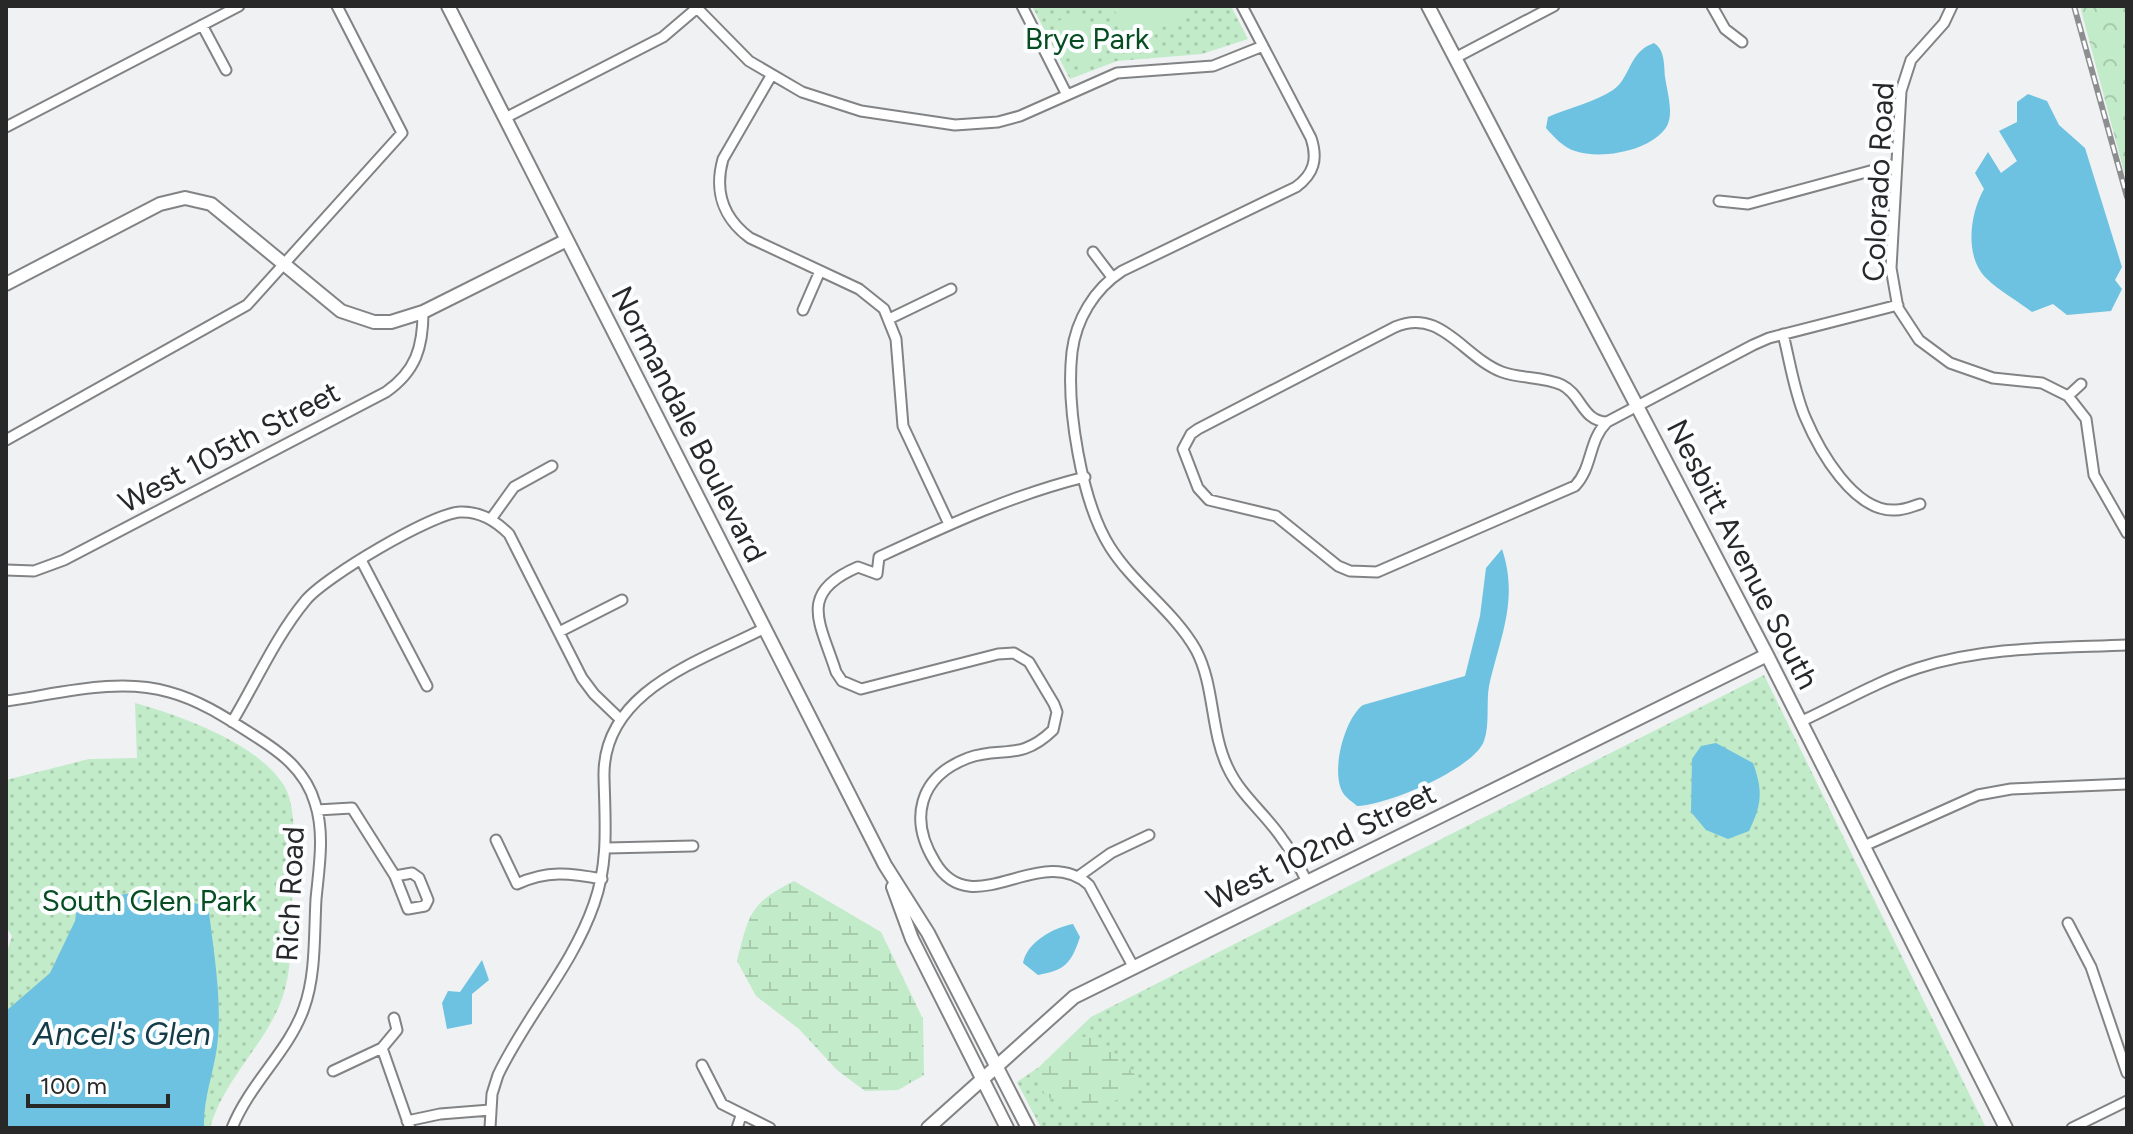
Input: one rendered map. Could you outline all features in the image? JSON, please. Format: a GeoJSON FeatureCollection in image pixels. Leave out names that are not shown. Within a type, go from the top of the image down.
{"type":"FeatureCollection","features":[{"type":"Feature","properties":{"kind":"street"},"geometry":{"type":"LineString","coordinates":[[6,127],[239,6]]}},
{"type":"Feature","properties":{"kind":"street"},"geometry":{"type":"LineString","coordinates":[[6,440],[25,426],[230,317],[263,290],[402,133],[337,6]]}},
{"type":"Feature","properties":{"kind":"street","name":"Normandale Boulevard"},"geometry":{"type":"LineString","coordinates":[[448,6],[763,629],[885,865],[928,933],[1028,1128]]}},
{"type":"Feature","properties":{"kind":"street"},"geometry":{"type":"LineString","coordinates":[[1022,6],[1066,93]]}},
{"type":"Feature","properties":{"kind":"street"},"geometry":{"type":"LineString","coordinates":[[1242,6],[1315,149],[1312,171],[1296,187],[1112,277],[1085,311],[1077,331],[1072,353],[1075,433],[1085,477],[1108,544],[1186,635],[1197,653],[1219,743],[1236,785],[1282,838],[1307,882]]}},
{"type":"Feature","properties":{"kind":"street","name":"Nesbitt Avenue South"},"geometry":{"type":"LineString","coordinates":[[1428,6],[1633,410],[1767,655],[2006,1128]]}},
{"type":"Feature","properties":{"kind":"street"},"geometry":{"type":"LineString","coordinates":[[1455,58],[1554,6]]}},
{"type":"Feature","properties":{"kind":"street"},"geometry":{"type":"LineString","coordinates":[[1712,6],[1725,29],[1742,42]]}},
{"type":"Feature","properties":{"kind":"street","name":"Colorado Road"},"geometry":{"type":"LineString","coordinates":[[1952,6],[1944,23],[1911,60],[1905,75],[1896,164],[1891,268],[1898,305],[1919,340],[1950,363],[1993,378],[2042,383],[2068,396]]}},
{"type":"Feature","properties":{"kind":"street"},"geometry":{"type":"LineString","coordinates":[[505,118],[654,42],[696,7],[732,46],[771,76],[832,103],[955,125],[1009,119],[1117,73],[1213,66],[1263,46]]}},
{"type":"Feature","properties":{"kind":"street"},"geometry":{"type":"LineString","coordinates":[[202,25],[226,70]]}},
{"type":"Feature","properties":{"kind":"street"},"geometry":{"type":"LineString","coordinates":[[771,76],[723,159],[719,173],[722,203],[738,229],[750,238],[873,298],[889,319],[896,339],[903,426],[949,524]]}},
{"type":"Feature","properties":{"kind":"street"},"geometry":{"type":"LineString","coordinates":[[1719,201],[1748,204],[1896,164]]}},
{"type":"Feature","properties":{"kind":"street"},"geometry":{"type":"LineString","coordinates":[[6,284],[160,204],[185,198],[211,204],[341,311],[357,319],[391,322],[423,312],[567,240]]}},
{"type":"Feature","properties":{"kind":"street"},"geometry":{"type":"LineString","coordinates":[[1093,252],[1112,277]]}},
{"type":"Feature","properties":{"kind":"street"},"geometry":{"type":"LineString","coordinates":[[803,310],[820,271]]}},
{"type":"Feature","properties":{"kind":"street"},"geometry":{"type":"LineString","coordinates":[[889,319],[951,289]]}},
{"type":"Feature","properties":{"kind":"street"},"geometry":{"type":"LineString","coordinates":[[1607,422],[1591,418],[1564,386],[1501,371],[1484,363],[1439,327],[1417,322],[1395,327],[1198,429],[1191,434],[1183,449],[1198,488],[1209,500],[1276,516],[1338,566],[1350,571],[1377,572],[1575,486],[1587,469],[1594,438],[1607,422],[1753,345],[1783,334],[1898,305]]}},
{"type":"Feature","properties":{"kind":"street","name":"West 105th Street"},"geometry":{"type":"LineString","coordinates":[[6,570],[34,571],[64,560],[386,392],[408,374],[415,361],[421,348],[423,312]]}},
{"type":"Feature","properties":{"kind":"street"},"geometry":{"type":"LineString","coordinates":[[1783,334],[1805,417],[1852,490],[1884,509],[1896,510],[1920,504]]}},
{"type":"Feature","properties":{"kind":"street"},"geometry":{"type":"LineString","coordinates":[[2081,384],[2068,396],[2086,419],[2094,475],[2127,533]]}},
{"type":"Feature","properties":{"kind":"street"},"geometry":{"type":"LineString","coordinates":[[491,519],[514,487],[552,466]]}},
{"type":"Feature","properties":{"kind":"street"},"geometry":{"type":"LineString","coordinates":[[1085,477],[1019,494],[949,524],[879,557],[877,574],[858,567],[830,581],[818,599],[818,620],[842,681],[861,689],[998,654],[1014,653],[1029,662],[1057,712],[1053,730],[1033,746],[1002,755],[968,758],[946,771],[926,792],[919,822],[922,837],[944,877],[966,887],[1053,869],[1079,876],[1089,885],[1134,968]]}},
{"type":"Feature","properties":{"kind":"street"},"geometry":{"type":"LineString","coordinates":[[232,722],[305,601],[332,576],[450,514],[464,512],[491,519],[515,545],[594,694],[620,719]]}},
{"type":"Feature","properties":{"kind":"street"},"geometry":{"type":"LineString","coordinates":[[361,560],[427,686]]}},
{"type":"Feature","properties":{"kind":"street"},"geometry":{"type":"LineString","coordinates":[[559,632],[622,600]]}},
{"type":"Feature","properties":{"kind":"street"},"geometry":{"type":"LineString","coordinates":[[490,1128],[492,1094],[507,1057],[570,957],[602,879],[607,848],[604,769],[607,748],[620,719],[640,695],[657,683],[763,629]]}},
{"type":"Feature","properties":{"kind":"street"},"geometry":{"type":"LineString","coordinates":[[1800,722],[1915,668],[1942,661],[1996,651],[2127,645]]}},
{"type":"Feature","properties":{"kind":"street","name":"West 102nd Street"},"geometry":{"type":"LineString","coordinates":[[928,1128],[1074,997],[1767,655]]}},
{"type":"Feature","properties":{"kind":"street","name":"Rich Road"},"geometry":{"type":"LineString","coordinates":[[6,701],[104,688],[148,688],[189,699],[286,757],[309,786],[317,810],[321,841],[311,974],[304,1009],[287,1040],[253,1085],[232,1128]]}},
{"type":"Feature","properties":{"kind":"street"},"geometry":{"type":"LineString","coordinates":[[1864,846],[1978,795],[2011,789],[2127,784]]}},
{"type":"Feature","properties":{"kind":"street"},"geometry":{"type":"LineString","coordinates":[[317,810],[352,808],[395,876]]}},
{"type":"Feature","properties":{"kind":"street"},"geometry":{"type":"LineString","coordinates":[[1079,876],[1111,853],[1149,835]]}},
{"type":"Feature","properties":{"kind":"street"},"geometry":{"type":"LineString","coordinates":[[496,840],[517,884],[549,873],[602,879]]}},
{"type":"Feature","properties":{"kind":"street"},"geometry":{"type":"LineString","coordinates":[[607,848],[693,846]]}},
{"type":"Feature","properties":{"kind":"street","name":"Normandale Boulevard"},"geometry":{"type":"LineString","coordinates":[[885,865],[912,939],[1007,1128]]}},
{"type":"Feature","properties":{"kind":"street"},"geometry":{"type":"LineString","coordinates":[[2068,923],[2091,967],[2127,1073]]}},
{"type":"Feature","properties":{"kind":"street"},"geometry":{"type":"LineString","coordinates":[[333,1071],[382,1048],[397,1030],[394,1018]]}},
{"type":"Feature","properties":{"kind":"street"},"geometry":{"type":"LineString","coordinates":[[382,1048],[408,1125],[454,1112],[490,1110]]}},
{"type":"Feature","properties":{"kind":"street"},"geometry":{"type":"LineString","coordinates":[[702,1065],[722,1104],[770,1128]]}},
{"type":"Feature","properties":{"kind":"street"},"geometry":{"type":"LineString","coordinates":[[2072,1128],[2127,1101]]}},
{"type":"Feature","properties":{"kind":"street"},"geometry":{"type":"LineString","coordinates":[[737,1128],[741,1116]]}},
{"type":"Feature","properties":{"kind":"green space","name":"Brye Park"},"geometry":{"type":"Polygon","coordinates":[[[1032,6],[1231,6],[1248,39],[1202,54],[1117,61],[1070,79],[1032,6]]]}},
{"type":"Feature","properties":{"kind":"green space"},"geometry":{"type":"Polygon","coordinates":[[[1112,6],[1187,6],[1191,13],[1132,43],[1112,6]]]}},
{"type":"Feature","properties":{"kind":"green space"},"geometry":{"type":"Polygon","coordinates":[[[2080,6],[2127,6],[2127,183],[2080,6]]]}},
{"type":"Feature","properties":{"kind":"green space"},"geometry":{"type":"Polygon","coordinates":[[[1077,11],[1101,56],[1079,68],[1055,23],[1077,11]]]}},
{"type":"Feature","properties":{"kind":"green space"},"geometry":{"type":"Polygon","coordinates":[[[1764,675],[1986,1128],[1041,1128],[1017,1082],[1039,1067],[1091,1017],[1764,675]]]}},
{"type":"Feature","properties":{"kind":"green space","name":"South Glen Park"},"geometry":{"type":"Polygon","coordinates":[[[135,703],[195,723],[236,743],[255,755],[283,784],[294,825],[291,948],[285,990],[266,1031],[222,1098],[210,1128],[6,1128],[6,955],[12,936],[6,927],[6,780],[89,759],[137,758],[135,703]]]}},
{"type":"Feature","properties":{"kind":"green space"},"geometry":{"type":"Polygon","coordinates":[[[794,881],[881,932],[923,1019],[924,1075],[898,1090],[865,1091],[837,1070],[799,1029],[756,996],[737,961],[745,932],[760,904],[794,881]]]}},
{"type":"Feature","properties":{"kind":"green space"},"geometry":{"type":"Polygon","coordinates":[[[1096,1035],[1145,1085],[1094,1112],[1046,1097],[1038,1079],[1048,1063],[1069,1043],[1096,1035]]]}},
{"type":"Feature","properties":{"kind":"water"},"geometry":{"type":"Polygon","coordinates":[[[1654,43],[1663,58],[1670,108],[1669,121],[1660,135],[1625,151],[1586,154],[1571,149],[1546,128],[1548,117],[1613,90],[1639,52],[1654,43]]]}},
{"type":"Feature","properties":{"kind":"water"},"geometry":{"type":"Polygon","coordinates":[[[2028,94],[2047,101],[2059,125],[2085,148],[2122,267],[2115,280],[2122,289],[2111,311],[2067,315],[2053,304],[2032,312],[1986,278],[1974,258],[1973,222],[1984,189],[1975,173],[1988,152],[2001,173],[2017,161],[1999,131],[2017,122],[2017,102],[2028,94]]]}},
{"type":"Feature","properties":{"kind":"water"},"geometry":{"type":"Polygon","coordinates":[[[1502,549],[1509,585],[1508,602],[1489,686],[1484,741],[1477,752],[1447,774],[1407,793],[1357,806],[1343,793],[1338,772],[1341,746],[1350,721],[1363,705],[1465,676],[1480,616],[1486,568],[1502,549]]]}},
{"type":"Feature","properties":{"kind":"water"},"geometry":{"type":"Polygon","coordinates":[[[1716,743],[1753,763],[1760,790],[1757,813],[1749,831],[1728,839],[1706,830],[1691,812],[1692,759],[1701,746],[1716,743]]]}},
{"type":"Feature","properties":{"kind":"water","name":"Ancel's Glen"},"geometry":{"type":"Polygon","coordinates":[[[153,890],[198,904],[208,903],[217,975],[219,1029],[204,1128],[6,1128],[6,1011],[50,973],[75,921],[78,901],[153,890]]]}},
{"type":"Feature","properties":{"kind":"water"},"geometry":{"type":"Polygon","coordinates":[[[1073,924],[1080,937],[1073,954],[1061,968],[1038,975],[1023,963],[1035,942],[1073,924]]]}},
{"type":"Feature","properties":{"kind":"water"},"geometry":{"type":"Polygon","coordinates":[[[482,960],[489,980],[472,994],[472,1024],[447,1029],[442,1003],[448,991],[460,992],[482,960]]]}},
{"type":"Feature","properties":{"kind":"railway"},"geometry":{"type":"LineString","coordinates":[[2074,6],[2127,197]]}}]}
